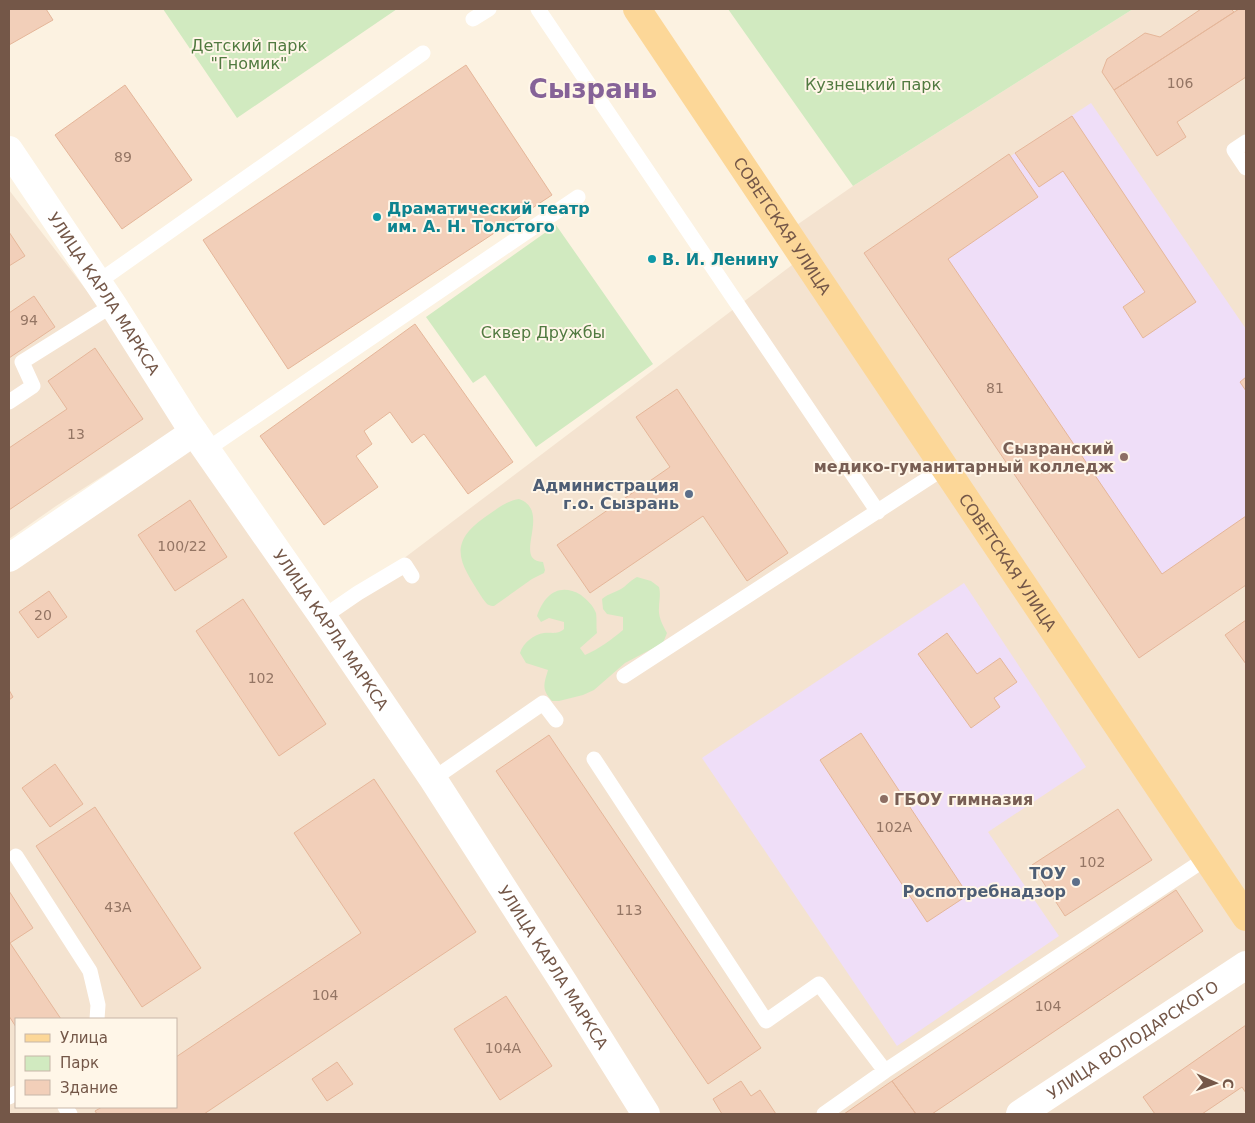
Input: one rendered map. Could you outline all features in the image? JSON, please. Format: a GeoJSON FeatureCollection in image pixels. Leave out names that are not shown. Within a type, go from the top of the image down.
{"type":"FeatureCollection","features":[{"type":"Feature","properties":{"kind":"main road","name":"СОВЕТСКАЯ УЛИЦА"},"geometry":{"type":"LineString","coordinates":[[637,9],[1246,917]]}},
{"type":"Feature","properties":{"kind":"street","name":"УЛИЦА КАРЛА МАРКСА"},"geometry":{"type":"LineString","coordinates":[[9,150],[98,282],[200,441],[433,779],[646,1114]]}},
{"type":"Feature","properties":{"kind":"street"},"geometry":{"type":"LineString","coordinates":[[9,558],[200,441]]}},
{"type":"Feature","properties":{"kind":"street","name":"УЛИЦА ВОЛОДАРСКОГО"},"geometry":{"type":"LineString","coordinates":[[1020,1114],[1246,965]]}},
{"type":"Feature","properties":{"kind":"lane"},"geometry":{"type":"LineString","coordinates":[[472,20],[489,9]]}},
{"type":"Feature","properties":{"kind":"lane"},"geometry":{"type":"LineString","coordinates":[[538,9],[878,512]]}},
{"type":"Feature","properties":{"kind":"lane"},"geometry":{"type":"LineString","coordinates":[[98,282],[423,53]]}},
{"type":"Feature","properties":{"kind":"lane"},"geometry":{"type":"LineString","coordinates":[[1246,142],[1234,150],[1246,168]]}},
{"type":"Feature","properties":{"kind":"lane"},"geometry":{"type":"LineString","coordinates":[[200,441],[578,197]]}},
{"type":"Feature","properties":{"kind":"lane"},"geometry":{"type":"LineString","coordinates":[[9,402],[33,386],[22,362],[113,305]]}},
{"type":"Feature","properties":{"kind":"lane"},"geometry":{"type":"LineString","coordinates":[[624,676],[944,468]]}},
{"type":"Feature","properties":{"kind":"lane"},"geometry":{"type":"LineString","coordinates":[[323,618],[358,593],[405,565],[412,576]]}},
{"type":"Feature","properties":{"kind":"lane"},"geometry":{"type":"LineString","coordinates":[[433,779],[543,703],[556,720]]}},
{"type":"Feature","properties":{"kind":"lane"},"geometry":{"type":"LineString","coordinates":[[594,759],[766,1021],[819,984],[885,1071]]}},
{"type":"Feature","properties":{"kind":"lane"},"geometry":{"type":"LineString","coordinates":[[16,856],[90,971],[98,1005],[97,1018]]}},
{"type":"Feature","properties":{"kind":"lane"},"geometry":{"type":"LineString","coordinates":[[824,1114],[885,1071],[1207,858]]}},
{"type":"Feature","properties":{"kind":"shaded area"},"geometry":{"type":"Polygon","coordinates":[[[1133,9],[1246,9],[1246,1114],[9,1114],[9,558],[194,432],[323,617],[358,593],[796,262],[778,238],[853,186],[1133,9]]]}},
{"type":"Feature","properties":{"kind":"shaded area","name":"Сызранский медико-гуманитарный колледж"},"geometry":{"type":"Polygon","coordinates":[[[1091,103],[1246,329],[1246,585],[1139,658],[864,253],[1091,103]]]}},
{"type":"Feature","properties":{"kind":"shaded area"},"geometry":{"type":"Polygon","coordinates":[[[9,190],[187,422],[56,506],[9,539],[9,190]]]}},
{"type":"Feature","properties":{"kind":"shaded area","name":"ГБОУ гимназия"},"geometry":{"type":"Polygon","coordinates":[[[964,583],[1086,767],[988,832],[1059,936],[897,1046],[702,758],[964,583]]]}},
{"type":"Feature","properties":{"kind":"green space","name":"Детский парк \"Гномик\""},"geometry":{"type":"Polygon","coordinates":[[[163,9],[397,9],[237,118],[163,9]]]}},
{"type":"Feature","properties":{"kind":"green space","name":"Кузнецкий парк"},"geometry":{"type":"Polygon","coordinates":[[[728,9],[1133,9],[853,186],[728,9]]]}},
{"type":"Feature","properties":{"kind":"green space","name":"Сквер Дружбы"},"geometry":{"type":"Polygon","coordinates":[[[556,225],[653,364],[536,447],[485,375],[473,383],[426,317],[556,225]]]}},
{"type":"Feature","properties":{"kind":"green space"},"geometry":{"type":"Polygon","coordinates":[[[519,499],[528,505],[533,514],[531,553],[534,559],[543,562],[545,570],[544,573],[532,579],[494,606],[490,606],[483,599],[468,575],[463,564],[461,545],[474,525],[503,505],[519,499]]]}},
{"type":"Feature","properties":{"kind":"green space"},"geometry":{"type":"Polygon","coordinates":[[[637,577],[651,581],[659,587],[659,615],[667,633],[663,643],[625,663],[594,690],[583,695],[552,701],[546,693],[544,686],[548,670],[526,663],[520,653],[526,643],[533,637],[544,633],[557,633],[564,629],[564,622],[549,618],[541,622],[537,616],[544,602],[553,593],[559,590],[566,590],[581,595],[592,605],[596,613],[597,633],[580,648],[585,655],[605,644],[623,630],[623,617],[607,614],[603,609],[602,599],[621,589],[637,577]]]}},
{"type":"Feature","properties":{"kind":"building"},"geometry":{"type":"Polygon","coordinates":[[[9,9],[46,9],[53,20],[9,45],[9,9]]]}},
{"type":"Feature","properties":{"kind":"building"},"geometry":{"type":"Polygon","coordinates":[[[1201,9],[1231,9],[1234,12],[1114,90],[1102,72],[1107,59],[1145,33],[1160,37],[1201,9]]]}},
{"type":"Feature","properties":{"kind":"building"},"geometry":{"type":"Polygon","coordinates":[[[1239,9],[1246,9],[1246,77],[1177,122],[1186,137],[1157,156],[1114,90],[1239,9]]]}},
{"type":"Feature","properties":{"kind":"building","name":"Драматический театр им. А. Н. Толстого"},"geometry":{"type":"Polygon","coordinates":[[[466,65],[552,195],[288,369],[203,240],[466,65]]]}},
{"type":"Feature","properties":{"kind":"building"},"geometry":{"type":"Polygon","coordinates":[[[125,85],[192,180],[122,229],[55,135],[125,85]]]}},
{"type":"Feature","properties":{"kind":"building"},"geometry":{"type":"Polygon","coordinates":[[[1072,116],[1196,302],[1143,338],[1123,307],[1145,292],[1063,171],[1039,187],[1015,153],[1072,116]]]}},
{"type":"Feature","properties":{"kind":"building"},"geometry":{"type":"Polygon","coordinates":[[[1009,154],[1038,197],[948,259],[1162,574],[1246,516],[1246,585],[1139,658],[864,253],[1009,154]]]}},
{"type":"Feature","properties":{"kind":"building"},"geometry":{"type":"Polygon","coordinates":[[[9,232],[25,256],[9,266],[9,232]]]}},
{"type":"Feature","properties":{"kind":"building"},"geometry":{"type":"Polygon","coordinates":[[[34,296],[55,327],[9,358],[9,313],[34,296]]]}},
{"type":"Feature","properties":{"kind":"building"},"geometry":{"type":"Polygon","coordinates":[[[415,324],[513,462],[468,494],[424,434],[412,443],[390,412],[364,431],[372,444],[356,456],[378,487],[324,525],[260,436],[415,324]]]}},
{"type":"Feature","properties":{"kind":"building"},"geometry":{"type":"Polygon","coordinates":[[[95,348],[143,419],[9,510],[9,448],[67,409],[48,381],[95,348]]]}},
{"type":"Feature","properties":{"kind":"building"},"geometry":{"type":"Polygon","coordinates":[[[1246,377],[1246,391],[1240,382],[1246,377]]]}},
{"type":"Feature","properties":{"kind":"building","name":"Администрация г.о. Сызрань"},"geometry":{"type":"Polygon","coordinates":[[[677,389],[788,553],[747,581],[703,516],[590,593],[557,545],[670,467],[636,417],[677,389]]]}},
{"type":"Feature","properties":{"kind":"building"},"geometry":{"type":"Polygon","coordinates":[[[190,500],[227,557],[175,591],[138,535],[190,500]]]}},
{"type":"Feature","properties":{"kind":"building"},"geometry":{"type":"Polygon","coordinates":[[[49,591],[67,617],[38,638],[19,612],[49,591]]]}},
{"type":"Feature","properties":{"kind":"building"},"geometry":{"type":"Polygon","coordinates":[[[243,599],[326,724],[279,756],[196,631],[243,599]]]}},
{"type":"Feature","properties":{"kind":"building"},"geometry":{"type":"Polygon","coordinates":[[[1246,620],[1246,664],[1225,635],[1246,620]]]}},
{"type":"Feature","properties":{"kind":"building"},"geometry":{"type":"Polygon","coordinates":[[[947,633],[977,674],[1000,658],[1017,682],[994,698],[1000,707],[971,728],[918,654],[947,633]]]}},
{"type":"Feature","properties":{"kind":"building"},"geometry":{"type":"Polygon","coordinates":[[[9,690],[13,697],[9,700],[9,690]]]}},
{"type":"Feature","properties":{"kind":"building"},"geometry":{"type":"Polygon","coordinates":[[[861,733],[968,895],[927,922],[820,760],[861,733]]]}},
{"type":"Feature","properties":{"kind":"building"},"geometry":{"type":"Polygon","coordinates":[[[549,735],[761,1048],[708,1084],[496,771],[549,735]]]}},
{"type":"Feature","properties":{"kind":"building"},"geometry":{"type":"Polygon","coordinates":[[[55,764],[83,804],[50,827],[22,788],[55,764]]]}},
{"type":"Feature","properties":{"kind":"building"},"geometry":{"type":"Polygon","coordinates":[[[374,779],[476,932],[204,1114],[97,1114],[95,1111],[100,1108],[178,1108],[178,1056],[361,933],[294,833],[374,779]]]}},
{"type":"Feature","properties":{"kind":"building"},"geometry":{"type":"Polygon","coordinates":[[[95,807],[201,968],[142,1007],[36,846],[95,807]]]}},
{"type":"Feature","properties":{"kind":"building"},"geometry":{"type":"Polygon","coordinates":[[[1118,809],[1152,860],[1065,916],[1032,865],[1118,809]]]}},
{"type":"Feature","properties":{"kind":"building"},"geometry":{"type":"Polygon","coordinates":[[[1176,890],[1203,931],[932,1114],[916,1114],[892,1081],[1176,890]]]}},
{"type":"Feature","properties":{"kind":"building"},"geometry":{"type":"Polygon","coordinates":[[[9,891],[33,928],[10,943],[60,1018],[15,1018],[15,1025],[9,1016],[9,891]]]}},
{"type":"Feature","properties":{"kind":"building"},"geometry":{"type":"Polygon","coordinates":[[[506,996],[552,1066],[500,1100],[454,1029],[506,996]]]}},
{"type":"Feature","properties":{"kind":"building"},"geometry":{"type":"Polygon","coordinates":[[[1246,1025],[1246,1093],[1242,1087],[1202,1114],[1155,1114],[1143,1097],[1246,1025]]]}},
{"type":"Feature","properties":{"kind":"building"},"geometry":{"type":"Polygon","coordinates":[[[337,1062],[353,1084],[327,1101],[312,1079],[337,1062]]]}},
{"type":"Feature","properties":{"kind":"building"},"geometry":{"type":"Polygon","coordinates":[[[741,1081],[751,1096],[760,1090],[776,1114],[722,1114],[713,1099],[741,1081]]]}},
{"type":"Feature","properties":{"kind":"building"},"geometry":{"type":"Polygon","coordinates":[[[892,1081],[916,1114],[844,1114],[892,1081]]]}},
{"type":"Feature","properties":{"kind":"place","name":"Драматический театр им. А. Н. Толстого"},"geometry":{"type":"Point","coordinates":[377,217]}},
{"type":"Feature","properties":{"kind":"place","name":"В. И. Ленину"},"geometry":{"type":"Point","coordinates":[652,259]}},
{"type":"Feature","properties":{"kind":"place","name":"Сызранский медико-гуманитарный колледж"},"geometry":{"type":"Point","coordinates":[1124,457]}},
{"type":"Feature","properties":{"kind":"place","name":"Администрация г.о. Сызрань"},"geometry":{"type":"Point","coordinates":[689,494]}},
{"type":"Feature","properties":{"kind":"place","name":"ГБОУ гимназия"},"geometry":{"type":"Point","coordinates":[884,799]}},
{"type":"Feature","properties":{"kind":"place","name":"ТОУ Роспотребнадзор"},"geometry":{"type":"Point","coordinates":[1076,882]}},
{"type":"Feature","properties":{"kind":"district","name":"Сызрань"},"geometry":{"type":"Point","coordinates":[593,89]}}]}
